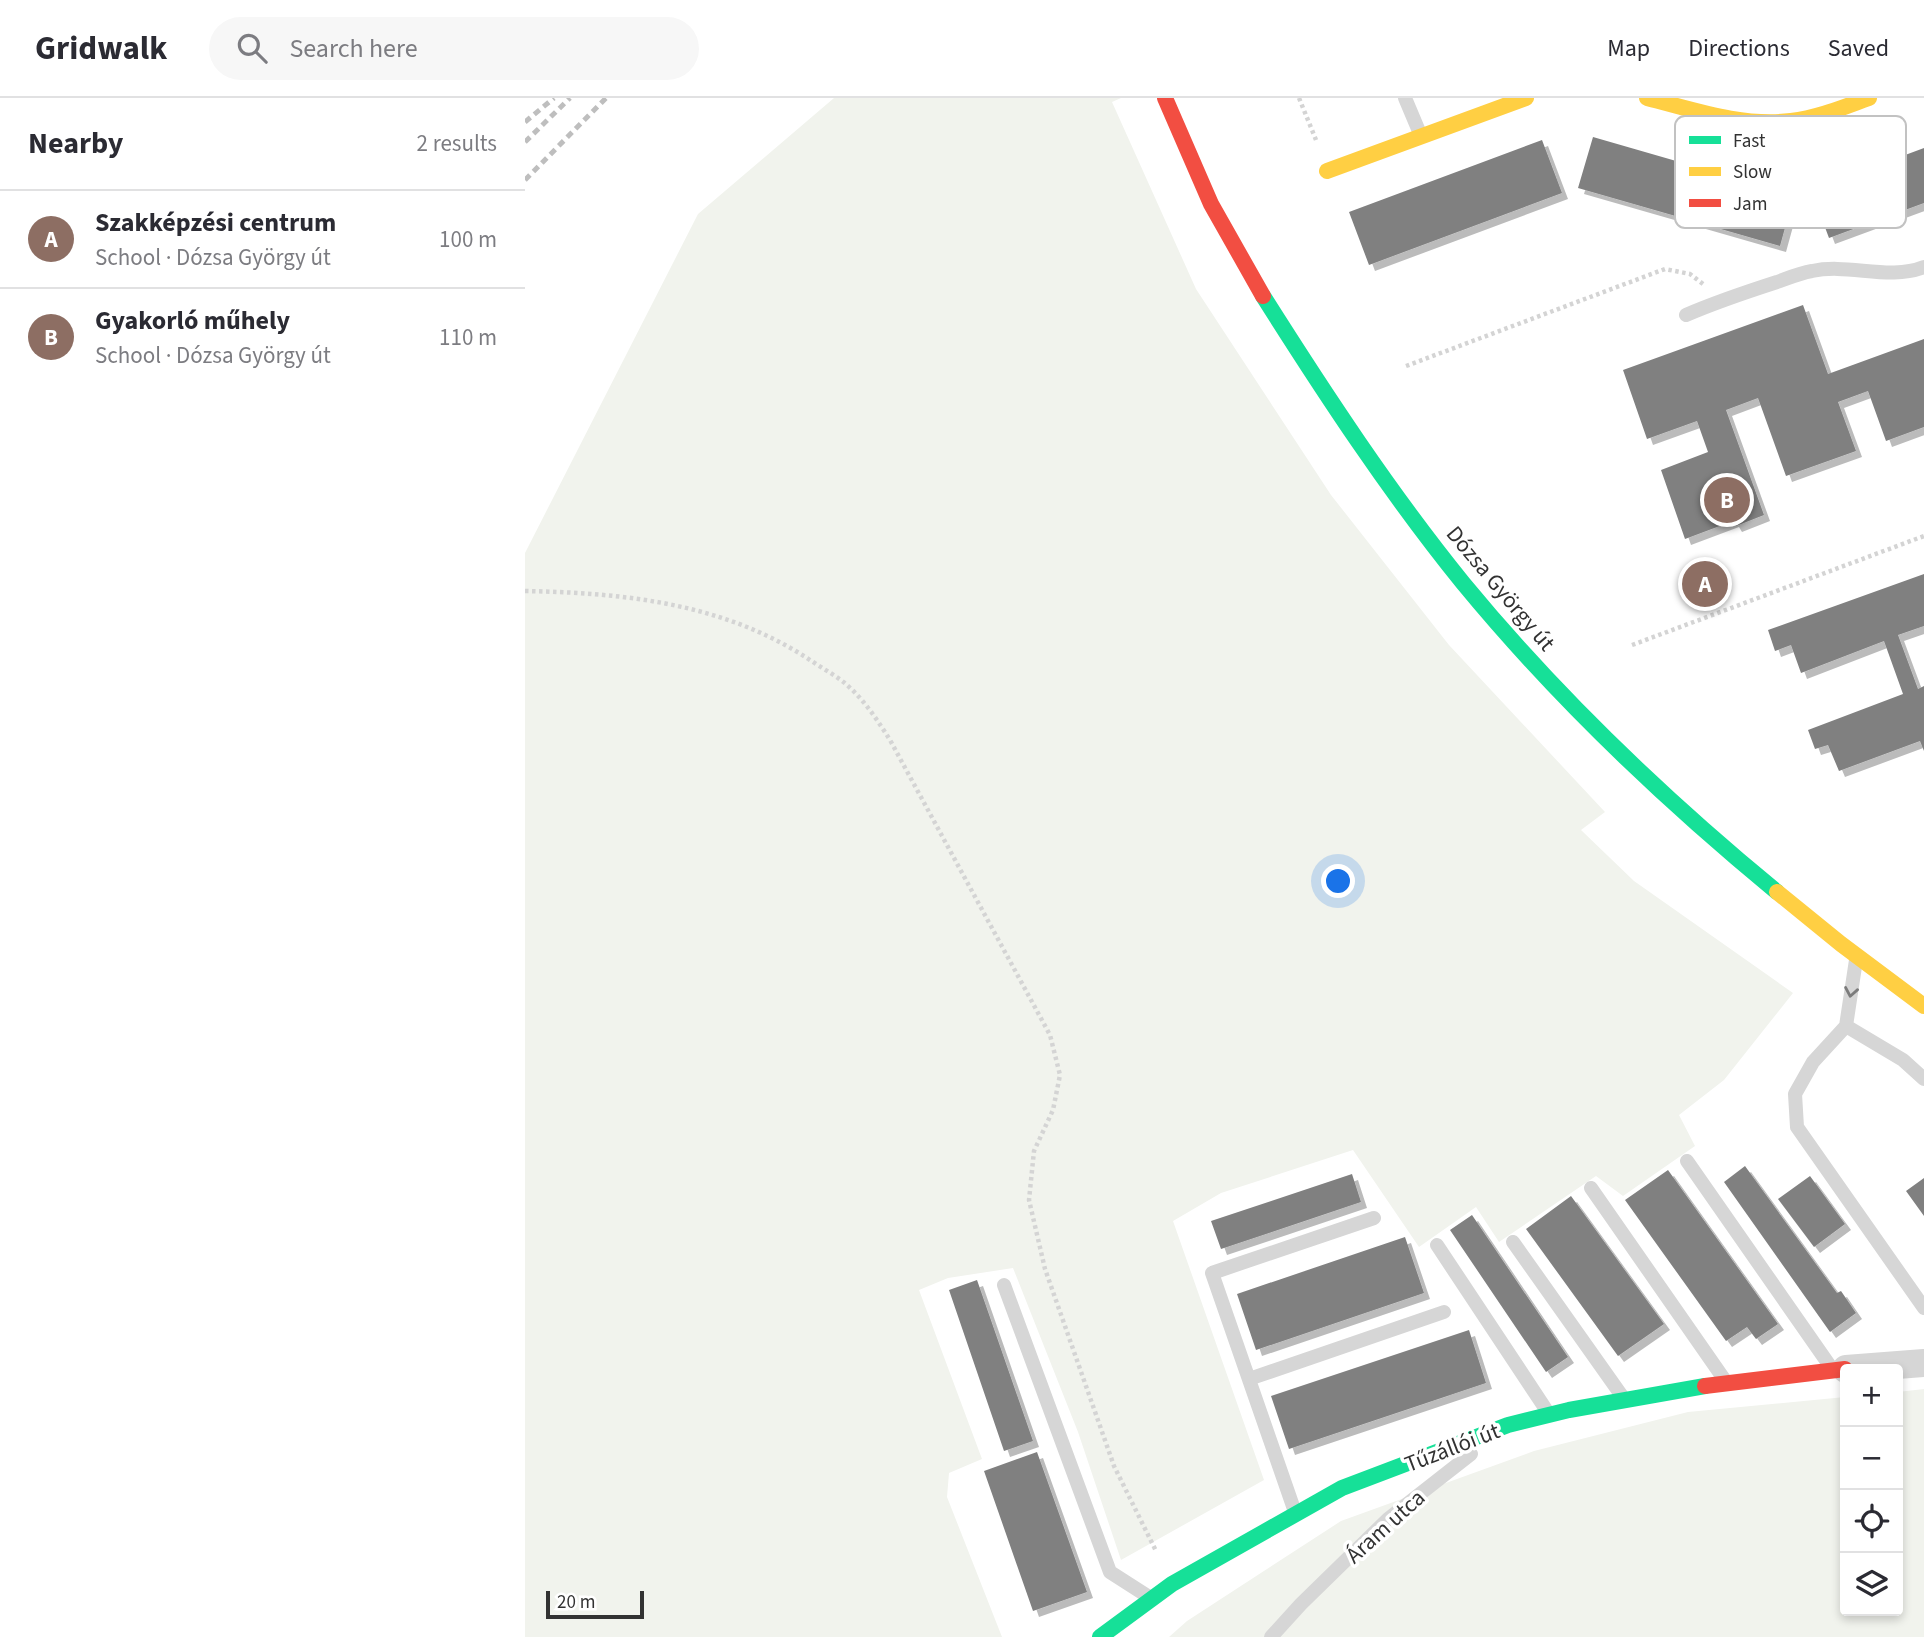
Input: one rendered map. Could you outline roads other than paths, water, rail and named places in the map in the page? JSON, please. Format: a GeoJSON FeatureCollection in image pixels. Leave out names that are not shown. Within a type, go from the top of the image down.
{"type":"FeatureCollection","features":[{"type":"Feature","properties":{"kind":"street","name":"Dózsa György út"},"geometry":{"type":"LineString","coordinates":[[1165,98],[1218,219],[1270,308],[1363,448],[1445,560],[1532,663],[1638,768],[1742,864],[1857,958],[1924,1006]]}},
{"type":"Feature","properties":{"kind":"street"},"geometry":{"type":"LineString","coordinates":[[1327,171],[1526,98]]}},
{"type":"Feature","properties":{"kind":"street"},"geometry":{"type":"LineString","coordinates":[[1647,98],[1724,116]]}},
{"type":"Feature","properties":{"kind":"street"},"geometry":{"type":"LineString","coordinates":[[1812,116],[1869,98]]}},
{"type":"Feature","properties":{"kind":"street","name":"Tűzállói út"},"geometry":{"type":"LineString","coordinates":[[1903,1365],[1924,1363]]}},
{"type":"Feature","properties":{"kind":"street","name":"Tűzállói út"},"geometry":{"type":"LineString","coordinates":[[1100,1637],[1172,1584],[1342,1488],[1508,1425],[1625,1400],[1727,1383],[1840,1370]]}},
{"type":"Feature","properties":{"kind":"lane"},"geometry":{"type":"LineString","coordinates":[[1405,98],[1421,137]]}},
{"type":"Feature","properties":{"kind":"lane"},"geometry":{"type":"LineString","coordinates":[[1686,315],[1732,296],[1813,271],[1846,269],[1888,272],[1914,271],[1924,267]]}},
{"type":"Feature","properties":{"kind":"lane"},"geometry":{"type":"LineString","coordinates":[[1857,958],[1846,1026],[1813,1062],[1795,1094],[1797,1127],[1923,1306]]}},
{"type":"Feature","properties":{"kind":"lane"},"geometry":{"type":"LineString","coordinates":[[1846,1026],[1903,1060],[1924,1079]]}},
{"type":"Feature","properties":{"kind":"lane"},"geometry":{"type":"LineString","coordinates":[[1687,1161],[1840,1367]]}},
{"type":"Feature","properties":{"kind":"lane"},"geometry":{"type":"LineString","coordinates":[[1591,1188],[1727,1383]]}},
{"type":"Feature","properties":{"kind":"lane"},"geometry":{"type":"LineString","coordinates":[[1295,1513],[1212,1273],[1374,1218]]}},
{"type":"Feature","properties":{"kind":"lane"},"geometry":{"type":"LineString","coordinates":[[1513,1242],[1625,1400]]}},
{"type":"Feature","properties":{"kind":"lane"},"geometry":{"type":"LineString","coordinates":[[1437,1245],[1549,1415]]}},
{"type":"Feature","properties":{"kind":"lane"},"geometry":{"type":"LineString","coordinates":[[1004,1285],[1110,1572],[1152,1599]]}},
{"type":"Feature","properties":{"kind":"lane"},"geometry":{"type":"LineString","coordinates":[[1249,1379],[1444,1312]]}},
{"type":"Feature","properties":{"kind":"lane","name":"Áram utca"},"geometry":{"type":"LineString","coordinates":[[1271,1637],[1388,1519],[1508,1425]]}},
{"type":"Feature","properties":{"kind":"railway"},"geometry":{"type":"LineString","coordinates":[[525,122],[554,98]]}},
{"type":"Feature","properties":{"kind":"railway"},"geometry":{"type":"LineString","coordinates":[[525,142],[570,98]]}},
{"type":"Feature","properties":{"kind":"railway"},"geometry":{"type":"LineString","coordinates":[[525,180],[606,98]]}},
{"type":"Feature","properties":{"kind":"place","name":"Gyakorló műhely"},"geometry":{"type":"Point","coordinates":[1727,500]}},
{"type":"Feature","properties":{"kind":"place","name":"Szakképzési centrum"},"geometry":{"type":"Point","coordinates":[1705,584]}}]}
